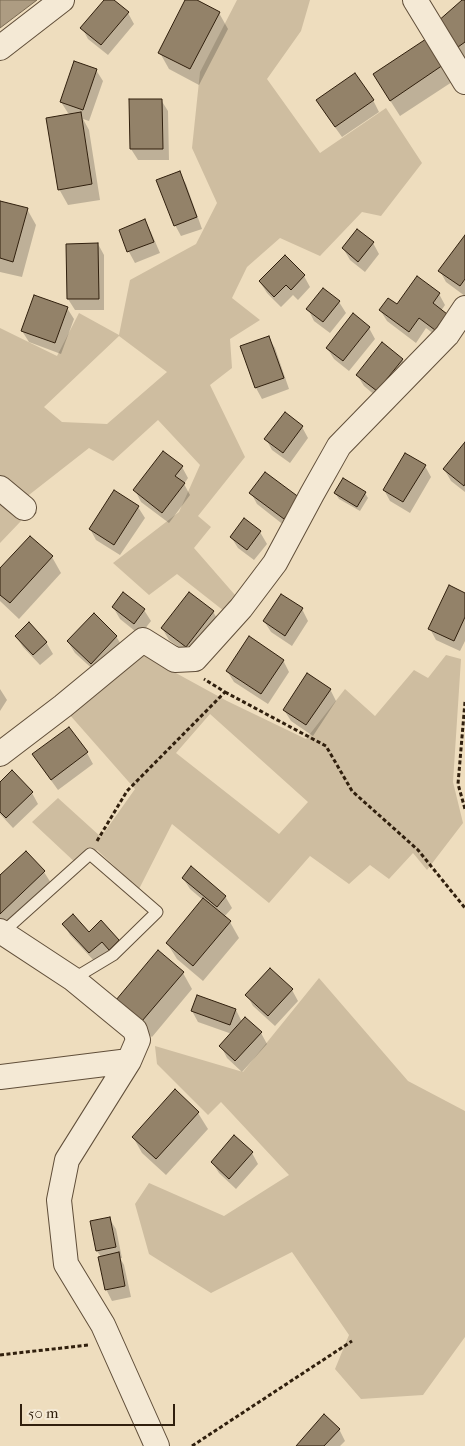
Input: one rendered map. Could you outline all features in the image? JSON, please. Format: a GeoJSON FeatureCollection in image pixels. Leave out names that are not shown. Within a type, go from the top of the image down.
{"type":"FeatureCollection","features":[{"type":"Feature","properties":{"kind":"street"},"geometry":{"type":"LineString","coordinates":[[0,48],[62,0]]}},
{"type":"Feature","properties":{"kind":"street"},"geometry":{"type":"LineString","coordinates":[[415,0],[465,82]]}},
{"type":"Feature","properties":{"kind":"street"},"geometry":{"type":"LineString","coordinates":[[0,754],[144,640],[175,660],[194,659],[241,608],[275,563],[339,446],[447,335],[465,308]]}},
{"type":"Feature","properties":{"kind":"street"},"geometry":{"type":"LineString","coordinates":[[0,488],[24,508]]}},
{"type":"Feature","properties":{"kind":"street"},"geometry":{"type":"LineString","coordinates":[[1,932],[73,979],[135,1030],[138,1040],[128,1061],[68,1160],[59,1200],[66,1264],[103,1325],[157,1446]]}},
{"type":"Feature","properties":{"kind":"street"},"geometry":{"type":"LineString","coordinates":[[0,1077],[128,1061]]}},
{"type":"Feature","properties":{"kind":"lane"},"geometry":{"type":"LineString","coordinates":[[1,932],[90,854],[157,912],[113,955],[73,979]]}},
{"type":"Feature","properties":{"kind":"path"},"geometry":{"type":"LineString","coordinates":[[175,660],[224,692],[326,746],[352,791],[418,850],[465,908]]}},
{"type":"Feature","properties":{"kind":"path"},"geometry":{"type":"LineString","coordinates":[[90,854],[127,791],[224,692]]}},
{"type":"Feature","properties":{"kind":"path"},"geometry":{"type":"LineString","coordinates":[[465,702],[458,784],[465,809]]}},
{"type":"Feature","properties":{"kind":"path"},"geometry":{"type":"LineString","coordinates":[[192,1446],[352,1341]]}},
{"type":"Feature","properties":{"kind":"path"},"geometry":{"type":"LineString","coordinates":[[0,1355],[111,1343]]}},
{"type":"Feature","properties":{"kind":"shaded area"},"geometry":{"type":"Polygon","coordinates":[[[0,0],[37,0],[0,28],[0,0]]]}},
{"type":"Feature","properties":{"kind":"shaded area"},"geometry":{"type":"Polygon","coordinates":[[[237,0],[310,0],[301,31],[267,79],[320,153],[386,108],[422,163],[381,216],[362,212],[320,256],[280,238],[247,267],[232,298],[260,320],[230,339],[232,368],[210,385],[245,457],[198,516],[211,527],[194,548],[235,595],[224,611],[177,574],[149,595],[113,563],[179,512],[200,465],[158,420],[113,461],[89,448],[11,509],[21,521],[0,543],[0,328],[57,356],[79,313],[119,335],[130,280],[196,244],[217,203],[192,148],[200,72],[237,0]],[[119,336],[44,407],[62,422],[107,424],[167,372],[119,336]]]}},
{"type":"Feature","properties":{"kind":"shaded area"},"geometry":{"type":"Polygon","coordinates":[[[143,655],[227,701],[306,739],[345,689],[375,716],[414,670],[428,678],[446,655],[461,659],[453,782],[463,823],[427,870],[413,853],[389,879],[370,865],[349,884],[310,856],[269,903],[172,824],[139,889],[97,850],[79,866],[32,822],[58,798],[101,837],[135,789],[69,714],[143,655]],[[210,714],[176,753],[279,834],[308,802],[210,714]]]}},
{"type":"Feature","properties":{"kind":"shaded area"},"geometry":{"type":"Polygon","coordinates":[[[319,978],[408,1081],[465,1111],[465,1337],[423,1395],[361,1399],[335,1369],[349,1335],[292,1252],[211,1293],[149,1254],[135,1204],[149,1183],[224,1216],[289,1175],[221,1102],[208,1115],[157,1064],[155,1046],[243,1072],[319,978]]]}},
{"type":"Feature","properties":{"kind":"building"},"geometry":{"type":"Polygon","coordinates":[[[104,0],[114,0],[129,12],[101,45],[80,28],[104,0]]]}},
{"type":"Feature","properties":{"kind":"building"},"geometry":{"type":"Polygon","coordinates":[[[185,0],[197,0],[220,12],[190,69],[158,53],[185,0]]]}},
{"type":"Feature","properties":{"kind":"building"},"geometry":{"type":"Polygon","coordinates":[[[462,0],[465,0],[465,42],[458,47],[437,22],[462,0]]]}},
{"type":"Feature","properties":{"kind":"building"},"geometry":{"type":"Polygon","coordinates":[[[426,39],[443,65],[390,101],[373,74],[426,39]]]}},
{"type":"Feature","properties":{"kind":"building"},"geometry":{"type":"Polygon","coordinates":[[[74,61],[97,69],[83,110],[60,102],[74,61]]]}},
{"type":"Feature","properties":{"kind":"building"},"geometry":{"type":"Polygon","coordinates":[[[355,73],[374,100],[335,127],[316,100],[355,73]]]}},
{"type":"Feature","properties":{"kind":"building"},"geometry":{"type":"Polygon","coordinates":[[[129,99],[162,99],[163,149],[130,149],[129,99]]]}},
{"type":"Feature","properties":{"kind":"building"},"geometry":{"type":"Polygon","coordinates":[[[81,112],[92,184],[58,190],[46,118],[81,112]]]}},
{"type":"Feature","properties":{"kind":"building"},"geometry":{"type":"Polygon","coordinates":[[[180,171],[197,217],[174,226],[156,180],[180,171]]]}},
{"type":"Feature","properties":{"kind":"building"},"geometry":{"type":"Polygon","coordinates":[[[0,201],[28,208],[13,262],[0,258],[0,201]]]}},
{"type":"Feature","properties":{"kind":"building"},"geometry":{"type":"Polygon","coordinates":[[[145,219],[154,242],[127,252],[119,230],[145,219]]]}},
{"type":"Feature","properties":{"kind":"building"},"geometry":{"type":"Polygon","coordinates":[[[357,229],[374,242],[358,262],[342,248],[357,229]]]}},
{"type":"Feature","properties":{"kind":"building"},"geometry":{"type":"Polygon","coordinates":[[[465,235],[465,279],[460,286],[438,271],[465,235]]]}},
{"type":"Feature","properties":{"kind":"building"},"geometry":{"type":"Polygon","coordinates":[[[98,243],[99,299],[67,299],[66,244],[98,243]]]}},
{"type":"Feature","properties":{"kind":"building"},"geometry":{"type":"Polygon","coordinates":[[[285,255],[305,275],[291,290],[286,285],[274,297],[259,281],[285,255]]]}},
{"type":"Feature","properties":{"kind":"building"},"geometry":{"type":"Polygon","coordinates":[[[417,276],[440,293],[433,303],[447,314],[435,330],[419,318],[409,332],[379,310],[388,298],[397,304],[417,276]]]}},
{"type":"Feature","properties":{"kind":"building"},"geometry":{"type":"Polygon","coordinates":[[[323,288],[340,301],[323,322],[306,309],[323,288]]]}},
{"type":"Feature","properties":{"kind":"building"},"geometry":{"type":"Polygon","coordinates":[[[34,295],[68,307],[55,343],[21,331],[34,295]]]}},
{"type":"Feature","properties":{"kind":"building"},"geometry":{"type":"Polygon","coordinates":[[[353,313],[370,327],[343,361],[326,348],[353,313]]]}},
{"type":"Feature","properties":{"kind":"building"},"geometry":{"type":"Polygon","coordinates":[[[269,336],[284,378],[255,388],[240,346],[269,336]]]}},
{"type":"Feature","properties":{"kind":"building"},"geometry":{"type":"Polygon","coordinates":[[[382,342],[403,359],[377,391],[356,375],[382,342]]]}},
{"type":"Feature","properties":{"kind":"building"},"geometry":{"type":"Polygon","coordinates":[[[285,412],[303,426],[283,453],[264,439],[285,412]]]}},
{"type":"Feature","properties":{"kind":"building"},"geometry":{"type":"Polygon","coordinates":[[[465,442],[465,484],[464,486],[443,469],[465,442]]]}},
{"type":"Feature","properties":{"kind":"building"},"geometry":{"type":"Polygon","coordinates":[[[163,451],[183,466],[175,476],[185,483],[162,513],[133,490],[163,451]]]}},
{"type":"Feature","properties":{"kind":"building"},"geometry":{"type":"Polygon","coordinates":[[[405,453],[426,465],[403,502],[383,490],[405,453]]]}},
{"type":"Feature","properties":{"kind":"building"},"geometry":{"type":"Polygon","coordinates":[[[265,472],[300,498],[284,519],[249,493],[265,472]]]}},
{"type":"Feature","properties":{"kind":"building"},"geometry":{"type":"Polygon","coordinates":[[[343,478],[366,492],[357,507],[334,493],[343,478]]]}},
{"type":"Feature","properties":{"kind":"building"},"geometry":{"type":"Polygon","coordinates":[[[114,490],[139,506],[114,545],[89,529],[114,490]]]}},
{"type":"Feature","properties":{"kind":"building"},"geometry":{"type":"Polygon","coordinates":[[[244,518],[261,531],[247,550],[230,537],[244,518]]]}},
{"type":"Feature","properties":{"kind":"building"},"geometry":{"type":"Polygon","coordinates":[[[30,536],[53,556],[10,603],[0,595],[0,568],[30,536]]]}},
{"type":"Feature","properties":{"kind":"building"},"geometry":{"type":"Polygon","coordinates":[[[449,585],[465,593],[465,617],[454,641],[428,629],[449,585]]]}},
{"type":"Feature","properties":{"kind":"building"},"geometry":{"type":"Polygon","coordinates":[[[123,592],[145,609],[134,624],[112,607],[123,592]]]}},
{"type":"Feature","properties":{"kind":"building"},"geometry":{"type":"Polygon","coordinates":[[[189,592],[214,611],[186,647],[161,628],[189,592]]]}},
{"type":"Feature","properties":{"kind":"building"},"geometry":{"type":"Polygon","coordinates":[[[281,594],[303,608],[285,636],[263,621],[281,594]]]}},
{"type":"Feature","properties":{"kind":"building"},"geometry":{"type":"Polygon","coordinates":[[[94,613],[117,636],[91,664],[67,641],[94,613]]]}},
{"type":"Feature","properties":{"kind":"building"},"geometry":{"type":"Polygon","coordinates":[[[29,622],[47,642],[33,655],[15,636],[29,622]]]}},
{"type":"Feature","properties":{"kind":"building"},"geometry":{"type":"Polygon","coordinates":[[[249,636],[284,660],[261,694],[226,671],[249,636]]]}},
{"type":"Feature","properties":{"kind":"building"},"geometry":{"type":"Polygon","coordinates":[[[307,673],[331,689],[306,725],[283,710],[307,673]]]}},
{"type":"Feature","properties":{"kind":"building"},"geometry":{"type":"Polygon","coordinates":[[[69,727],[88,752],[51,780],[32,754],[69,727]]]}},
{"type":"Feature","properties":{"kind":"building"},"geometry":{"type":"Polygon","coordinates":[[[12,770],[33,792],[6,818],[0,812],[0,782],[12,770]]]}},
{"type":"Feature","properties":{"kind":"building"},"geometry":{"type":"Polygon","coordinates":[[[26,851],[45,871],[0,914],[0,875],[26,851]]]}},
{"type":"Feature","properties":{"kind":"building"},"geometry":{"type":"Polygon","coordinates":[[[191,866],[226,896],[217,907],[182,878],[191,866]]]}},
{"type":"Feature","properties":{"kind":"building"},"geometry":{"type":"Polygon","coordinates":[[[203,898],[231,921],[193,966],[166,943],[203,898]]]}},
{"type":"Feature","properties":{"kind":"building"},"geometry":{"type":"Polygon","coordinates":[[[73,914],[89,932],[101,920],[119,940],[109,950],[102,942],[89,953],[62,924],[73,914]]]}},
{"type":"Feature","properties":{"kind":"building"},"geometry":{"type":"Polygon","coordinates":[[[158,950],[184,972],[142,1021],[116,1000],[158,950]]]}},
{"type":"Feature","properties":{"kind":"building"},"geometry":{"type":"Polygon","coordinates":[[[270,968],[293,989],[268,1016],[245,995],[270,968]]]}},
{"type":"Feature","properties":{"kind":"building"},"geometry":{"type":"Polygon","coordinates":[[[197,995],[236,1009],[230,1025],[191,1011],[197,995]]]}},
{"type":"Feature","properties":{"kind":"building"},"geometry":{"type":"Polygon","coordinates":[[[245,1017],[262,1032],[235,1061],[219,1046],[245,1017]]]}},
{"type":"Feature","properties":{"kind":"building"},"geometry":{"type":"Polygon","coordinates":[[[175,1089],[199,1112],[156,1159],[132,1137],[175,1089]]]}},
{"type":"Feature","properties":{"kind":"building"},"geometry":{"type":"Polygon","coordinates":[[[234,1135],[253,1152],[229,1179],[211,1162],[234,1135]]]}},
{"type":"Feature","properties":{"kind":"building"},"geometry":{"type":"Polygon","coordinates":[[[110,1217],[116,1247],[96,1251],[90,1221],[110,1217]]]}},
{"type":"Feature","properties":{"kind":"building"},"geometry":{"type":"Polygon","coordinates":[[[119,1252],[125,1286],[105,1290],[98,1257],[119,1252]]]}},
{"type":"Feature","properties":{"kind":"building"},"geometry":{"type":"Polygon","coordinates":[[[324,1414],[340,1429],[324,1446],[296,1446],[324,1414]]]}}]}
